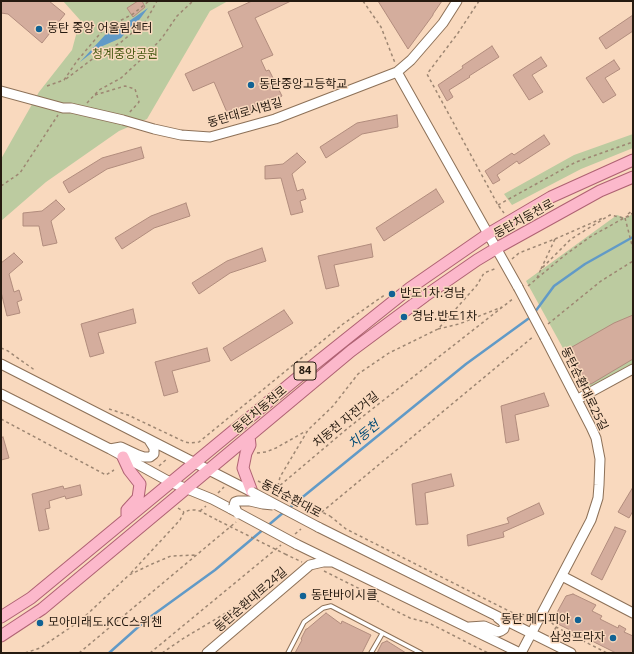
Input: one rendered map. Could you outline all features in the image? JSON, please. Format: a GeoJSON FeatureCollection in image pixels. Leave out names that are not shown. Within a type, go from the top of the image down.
{"type":"FeatureCollection","features":[{"type":"Feature","properties":{"kind":"main road","name":"동탄치동천로"},"geometry":{"type":"LineString","coordinates":[[1,617],[30,598],[296,379],[410,288],[488,234],[551,197],[633,160]]}},
{"type":"Feature","properties":{"kind":"main road","name":"동탄치동천로"},"geometry":{"type":"LineString","coordinates":[[1,636],[42,609],[351,351],[431,292],[497,248],[600,192],[633,177]]}},
{"type":"Feature","properties":{"kind":"main road"},"geometry":{"type":"LineString","coordinates":[[249,436],[250,445],[246,453],[243,468],[252,492]]}},
{"type":"Feature","properties":{"kind":"main road"},"geometry":{"type":"LineString","coordinates":[[123,457],[129,470],[140,484],[138,498],[127,510],[126,519]]}},
{"type":"Feature","properties":{"kind":"street","name":"동탄대로시범길"},"geometry":{"type":"LineString","coordinates":[[2,94],[63,108],[82,110],[154,129],[210,137],[275,119],[397,72],[411,60],[443,23],[457,1]]}},
{"type":"Feature","properties":{"kind":"street","name":"동탄순환대로25길"},"geometry":{"type":"LineString","coordinates":[[397,72],[488,234],[506,265],[522,288],[545,338],[578,399],[591,427],[598,447],[600,459],[600,485],[598,498],[591,520],[521,653]]}},
{"type":"Feature","properties":{"kind":"street","name":"동탄순환대로"},"geometry":{"type":"LineString","coordinates":[[1,364],[194,463],[209,469],[318,527],[571,653]]}},
{"type":"Feature","properties":{"kind":"street"},"geometry":{"type":"LineString","coordinates":[[578,399],[633,369]]}},
{"type":"Feature","properties":{"kind":"street"},"geometry":{"type":"LineString","coordinates":[[1,394],[110,449],[170,482],[212,500],[235,515],[296,543],[450,620],[468,627],[521,653]]}},
{"type":"Feature","properties":{"kind":"street"},"geometry":{"type":"LineString","coordinates":[[110,449],[121,447],[138,455],[150,457],[154,454],[154,448],[146,438]]}},
{"type":"Feature","properties":{"kind":"street"},"geometry":{"type":"LineString","coordinates":[[235,515],[234,502],[238,501],[250,501],[278,506]]}},
{"type":"Feature","properties":{"kind":"street"},"geometry":{"type":"LineString","coordinates":[[296,543],[310,565],[323,562],[332,562]]}},
{"type":"Feature","properties":{"kind":"street","name":"동탄순환대로24길"},"geometry":{"type":"LineString","coordinates":[[207,653],[310,565]]}},
{"type":"Feature","properties":{"kind":"street"},"geometry":{"type":"LineString","coordinates":[[562,576],[633,614]]}},
{"type":"Feature","properties":{"kind":"street"},"geometry":{"type":"LineString","coordinates":[[468,627],[484,626],[498,632],[504,629],[505,625],[502,621],[490,612]]}},
{"type":"Feature","properties":{"kind":"lane"},"geometry":{"type":"LineString","coordinates":[[288,653],[304,622],[323,608],[331,606],[382,634],[421,653]]}},
{"type":"Feature","properties":{"kind":"lane"},"geometry":{"type":"LineString","coordinates":[[371,653],[382,634]]}},
{"type":"Feature","properties":{"kind":"path"},"geometry":{"type":"LineString","coordinates":[[64,80],[73,69],[77,60],[104,29],[133,14],[149,1]]}},
{"type":"Feature","properties":{"kind":"path"},"geometry":{"type":"LineString","coordinates":[[47,86],[64,80],[95,57],[120,43],[146,21],[157,1]]}},
{"type":"Feature","properties":{"kind":"path"},"geometry":{"type":"LineString","coordinates":[[82,110],[99,90],[121,78],[146,56],[162,38],[177,16],[193,1]]}},
{"type":"Feature","properties":{"kind":"path"},"geometry":{"type":"LineString","coordinates":[[363,1],[381,27],[391,51],[397,72]]}},
{"type":"Feature","properties":{"kind":"path"},"geometry":{"type":"LineString","coordinates":[[479,1],[458,33],[427,74],[498,205],[507,216]]}},
{"type":"Feature","properties":{"kind":"path"},"geometry":{"type":"LineString","coordinates":[[93,96],[125,86],[135,89],[139,102],[123,120]]}},
{"type":"Feature","properties":{"kind":"path"},"geometry":{"type":"LineString","coordinates":[[1,186],[20,173],[63,108]]}},
{"type":"Feature","properties":{"kind":"path"},"geometry":{"type":"LineString","coordinates":[[498,205],[576,162],[633,142]]}},
{"type":"Feature","properties":{"kind":"path"},"geometry":{"type":"LineString","coordinates":[[522,288],[536,280],[565,255],[590,237],[633,212]]}},
{"type":"Feature","properties":{"kind":"path"},"geometry":{"type":"LineString","coordinates":[[541,269],[571,239],[610,216]]}},
{"type":"Feature","properties":{"kind":"path"},"geometry":{"type":"LineString","coordinates":[[438,330],[477,285],[484,273],[506,265],[519,253],[610,216],[625,218],[633,216]]}},
{"type":"Feature","properties":{"kind":"path"},"geometry":{"type":"LineString","coordinates":[[625,218],[633,249]]}},
{"type":"Feature","properties":{"kind":"path"},"geometry":{"type":"LineString","coordinates":[[536,280],[555,239]]}},
{"type":"Feature","properties":{"kind":"path"},"geometry":{"type":"LineString","coordinates":[[547,325],[601,281],[633,261]]}},
{"type":"Feature","properties":{"kind":"path"},"geometry":{"type":"LineString","coordinates":[[104,407],[128,415],[185,442],[199,442],[344,324],[388,292]]}},
{"type":"Feature","properties":{"kind":"path","name":"치동천 자전거길"},"geometry":{"type":"LineString","coordinates":[[267,496],[348,428],[515,297]]}},
{"type":"Feature","properties":{"kind":"path"},"geometry":{"type":"LineString","coordinates":[[278,487],[280,477],[308,430],[332,406],[358,374],[389,353],[438,330],[459,324],[505,306]]}},
{"type":"Feature","properties":{"kind":"path"},"geometry":{"type":"LineString","coordinates":[[314,518],[535,335]]}},
{"type":"Feature","properties":{"kind":"path"},"geometry":{"type":"LineString","coordinates":[[1,348],[8,351],[36,371]]}},
{"type":"Feature","properties":{"kind":"path"},"geometry":{"type":"LineString","coordinates":[[1,419],[106,475],[114,470]]}},
{"type":"Feature","properties":{"kind":"path"},"geometry":{"type":"LineString","coordinates":[[252,453],[266,452],[276,448],[308,430]]}},
{"type":"Feature","properties":{"kind":"path"},"geometry":{"type":"LineString","coordinates":[[200,512],[230,480]]}},
{"type":"Feature","properties":{"kind":"path"},"geometry":{"type":"LineString","coordinates":[[264,484],[330,516],[346,529],[516,614],[527,615],[534,610]]}},
{"type":"Feature","properties":{"kind":"path"},"geometry":{"type":"LineString","coordinates":[[25,653],[36,649],[80,621],[129,575],[180,520],[184,512],[190,510],[200,512],[310,565]]}},
{"type":"Feature","properties":{"kind":"path"},"geometry":{"type":"LineString","coordinates":[[79,653],[196,555],[235,515]]}},
{"type":"Feature","properties":{"kind":"path"},"geometry":{"type":"LineString","coordinates":[[296,543],[302,528]]}},
{"type":"Feature","properties":{"kind":"path"},"geometry":{"type":"LineString","coordinates":[[150,653],[284,543]]}},
{"type":"Feature","properties":{"kind":"path"},"geometry":{"type":"LineString","coordinates":[[129,575],[171,556],[196,555]]}},
{"type":"Feature","properties":{"kind":"path"},"geometry":{"type":"LineString","coordinates":[[324,571],[362,590],[382,604],[410,618],[429,623],[488,653]]}},
{"type":"Feature","properties":{"kind":"path"},"geometry":{"type":"LineString","coordinates":[[162,653],[276,583]]}},
{"type":"Feature","properties":{"kind":"path"},"geometry":{"type":"LineString","coordinates":[[550,618],[556,627],[608,653]]}},
{"type":"Feature","properties":{"kind":"path"},"geometry":{"type":"LineString","coordinates":[[32,653],[36,649]]}},
{"type":"Feature","properties":{"kind":"green space","name":"청계중앙공원"},"geometry":{"type":"Polygon","coordinates":[[[63,1],[228,1],[210,11],[147,119],[119,131],[46,182],[1,221],[1,159],[39,92],[72,50],[80,20],[63,1]]]}},
{"type":"Feature","properties":{"kind":"green space"},"geometry":{"type":"Polygon","coordinates":[[[633,134],[633,148],[581,169],[512,205],[504,194],[574,155],[633,134]]]}},
{"type":"Feature","properties":{"kind":"green space"},"geometry":{"type":"Polygon","coordinates":[[[633,214],[633,368],[586,390],[526,281],[617,215],[625,218],[633,214]]]}},
{"type":"Feature","properties":{"kind":"water"},"geometry":{"type":"Polygon","coordinates":[[[148,8],[139,20],[121,38],[98,48],[80,62],[106,34],[122,26],[148,8]]]}},
{"type":"Feature","properties":{"kind":"building","name":"동탄 중앙 어울림센터"},"geometry":{"type":"Polygon","coordinates":[[[1,1],[49,1],[65,14],[42,43],[8,14],[1,13],[1,1]]]}},
{"type":"Feature","properties":{"kind":"building"},"geometry":{"type":"Polygon","coordinates":[[[138,1],[142,1],[145,7],[133,17],[127,8],[138,1]]]}},
{"type":"Feature","properties":{"kind":"building"},"geometry":{"type":"Polygon","coordinates":[[[252,1],[291,1],[255,18],[273,55],[261,60],[266,71],[269,70],[282,96],[258,108],[229,117],[214,82],[193,91],[185,74],[243,47],[228,12],[252,1]]]}},
{"type":"Feature","properties":{"kind":"building"},"geometry":{"type":"Polygon","coordinates":[[[378,1],[442,1],[408,49],[378,1]]]}},
{"type":"Feature","properties":{"kind":"building"},"geometry":{"type":"Polygon","coordinates":[[[633,15],[633,31],[606,49],[599,38],[633,15]]]}},
{"type":"Feature","properties":{"kind":"building"},"geometry":{"type":"Polygon","coordinates":[[[492,46],[499,57],[449,90],[453,97],[447,101],[438,85],[463,68],[462,66],[492,46]]]}},
{"type":"Feature","properties":{"kind":"building"},"geometry":{"type":"Polygon","coordinates":[[[541,57],[547,66],[532,75],[543,92],[529,100],[513,75],[541,57]]]}},
{"type":"Feature","properties":{"kind":"building"},"geometry":{"type":"Polygon","coordinates":[[[614,60],[620,69],[605,78],[616,95],[603,103],[586,78],[614,60]]]}},
{"type":"Feature","properties":{"kind":"building"},"geometry":{"type":"Polygon","coordinates":[[[397,115],[398,127],[362,134],[326,158],[320,147],[357,123],[397,115]]]}},
{"type":"Feature","properties":{"kind":"building"},"geometry":{"type":"Polygon","coordinates":[[[544,135],[550,144],[519,164],[517,161],[497,175],[500,180],[493,184],[485,171],[512,153],[514,155],[544,135]]]}},
{"type":"Feature","properties":{"kind":"building"},"geometry":{"type":"Polygon","coordinates":[[[141,147],[144,158],[107,169],[69,193],[63,182],[102,158],[141,147]]]}},
{"type":"Feature","properties":{"kind":"building"},"geometry":{"type":"Polygon","coordinates":[[[297,153],[306,162],[292,174],[297,191],[303,189],[306,199],[300,201],[303,212],[291,215],[281,178],[265,179],[265,166],[283,164],[297,153]]]}},
{"type":"Feature","properties":{"kind":"building"},"geometry":{"type":"Polygon","coordinates":[[[436,189],[444,202],[384,241],[376,228],[436,189]]]}},
{"type":"Feature","properties":{"kind":"building"},"geometry":{"type":"Polygon","coordinates":[[[56,200],[65,209],[51,221],[57,243],[43,246],[39,226],[23,226],[23,213],[42,211],[56,200]]]}},
{"type":"Feature","properties":{"kind":"building"},"geometry":{"type":"Polygon","coordinates":[[[186,203],[190,216],[154,228],[122,249],[115,238],[151,216],[186,203]]]}},
{"type":"Feature","properties":{"kind":"building"},"geometry":{"type":"Polygon","coordinates":[[[371,244],[373,257],[334,265],[339,286],[326,289],[318,256],[371,244]]]}},
{"type":"Feature","properties":{"kind":"building"},"geometry":{"type":"Polygon","coordinates":[[[262,248],[266,261],[230,273],[199,294],[192,283],[227,261],[262,248]]]}},
{"type":"Feature","properties":{"kind":"building"},"geometry":{"type":"Polygon","coordinates":[[[14,253],[23,262],[9,274],[14,292],[19,290],[22,300],[17,302],[20,313],[7,316],[1,292],[1,263],[14,253]]]}},
{"type":"Feature","properties":{"kind":"building"},"geometry":{"type":"Polygon","coordinates":[[[133,309],[136,323],[98,333],[104,353],[90,357],[81,324],[133,309]]]}},
{"type":"Feature","properties":{"kind":"building"},"geometry":{"type":"Polygon","coordinates":[[[284,310],[293,323],[231,361],[223,348],[284,310]]]}},
{"type":"Feature","properties":{"kind":"building"},"geometry":{"type":"Polygon","coordinates":[[[633,315],[633,359],[591,384],[584,382],[565,351],[614,323],[633,315]]]}},
{"type":"Feature","properties":{"kind":"building"},"geometry":{"type":"Polygon","coordinates":[[[207,348],[210,361],[172,371],[178,392],[164,396],[155,362],[207,348]]]}},
{"type":"Feature","properties":{"kind":"building"},"geometry":{"type":"Polygon","coordinates":[[[544,393],[549,406],[515,415],[519,440],[506,443],[501,406],[544,393]]]}},
{"type":"Feature","properties":{"kind":"building"},"geometry":{"type":"Polygon","coordinates":[[[3,437],[9,458],[1,460],[1,438],[3,437]]]}},
{"type":"Feature","properties":{"kind":"building"},"geometry":{"type":"Polygon","coordinates":[[[451,474],[454,486],[425,493],[428,524],[416,525],[412,484],[451,474]]]}},
{"type":"Feature","properties":{"kind":"building"},"geometry":{"type":"Polygon","coordinates":[[[80,485],[82,495],[66,499],[65,496],[49,501],[50,508],[45,509],[49,529],[39,531],[32,494],[63,486],[64,489],[80,485]]]}},
{"type":"Feature","properties":{"kind":"building"},"geometry":{"type":"Polygon","coordinates":[[[633,487],[633,511],[629,518],[618,512],[633,487]]]}},
{"type":"Feature","properties":{"kind":"building"},"geometry":{"type":"Polygon","coordinates":[[[539,503],[544,514],[503,532],[504,537],[468,546],[467,535],[509,523],[507,518],[539,503]]]}},
{"type":"Feature","properties":{"kind":"building"},"geometry":{"type":"Polygon","coordinates":[[[615,527],[626,531],[602,580],[591,574],[615,527]]]}},
{"type":"Feature","properties":{"kind":"building"},"geometry":{"type":"Polygon","coordinates":[[[573,594],[596,605],[592,611],[602,616],[600,619],[618,628],[619,625],[626,629],[624,632],[633,636],[633,653],[616,653],[558,624],[555,616],[566,596],[573,594]]]}},
{"type":"Feature","properties":{"kind":"building"},"geometry":{"type":"Polygon","coordinates":[[[326,613],[341,624],[342,621],[371,635],[362,653],[295,653],[306,629],[326,613]]]}},
{"type":"Feature","properties":{"kind":"building"},"geometry":{"type":"Polygon","coordinates":[[[387,641],[406,653],[377,653],[382,643],[387,641]]]}},
{"type":"Feature","properties":{"kind":"waterway","name":"치동천"},"geometry":{"type":"LineString","coordinates":[[288,509],[466,364],[532,316],[554,286],[585,264],[633,237]]}},
{"type":"Feature","properties":{"kind":"waterway","name":"치동천"},"geometry":{"type":"LineString","coordinates":[[109,653],[146,620],[215,570],[284,512]]}},
{"type":"Feature","properties":{"kind":"place","name":"동탄 중앙 어울림센터"},"geometry":{"type":"Point","coordinates":[39,29]}},
{"type":"Feature","properties":{"kind":"place","name":"동탄중앙고등학교"},"geometry":{"type":"Point","coordinates":[251,85]}},
{"type":"Feature","properties":{"kind":"place","name":"반도1차.경남"},"geometry":{"type":"Point","coordinates":[392,294]}},
{"type":"Feature","properties":{"kind":"place","name":"경남.반도1차"},"geometry":{"type":"Point","coordinates":[404,317]}},
{"type":"Feature","properties":{"kind":"place","name":"동탄바이시클"},"geometry":{"type":"Point","coordinates":[303,596]}},
{"type":"Feature","properties":{"kind":"place","name":"동탄 메디피아"},"geometry":{"type":"Point","coordinates":[578,620]}},
{"type":"Feature","properties":{"kind":"place","name":"모아미래도.KCC스위첸"},"geometry":{"type":"Point","coordinates":[40,623]}},
{"type":"Feature","properties":{"kind":"place","name":"삼성프라자"},"geometry":{"type":"Point","coordinates":[613,638]}}]}
